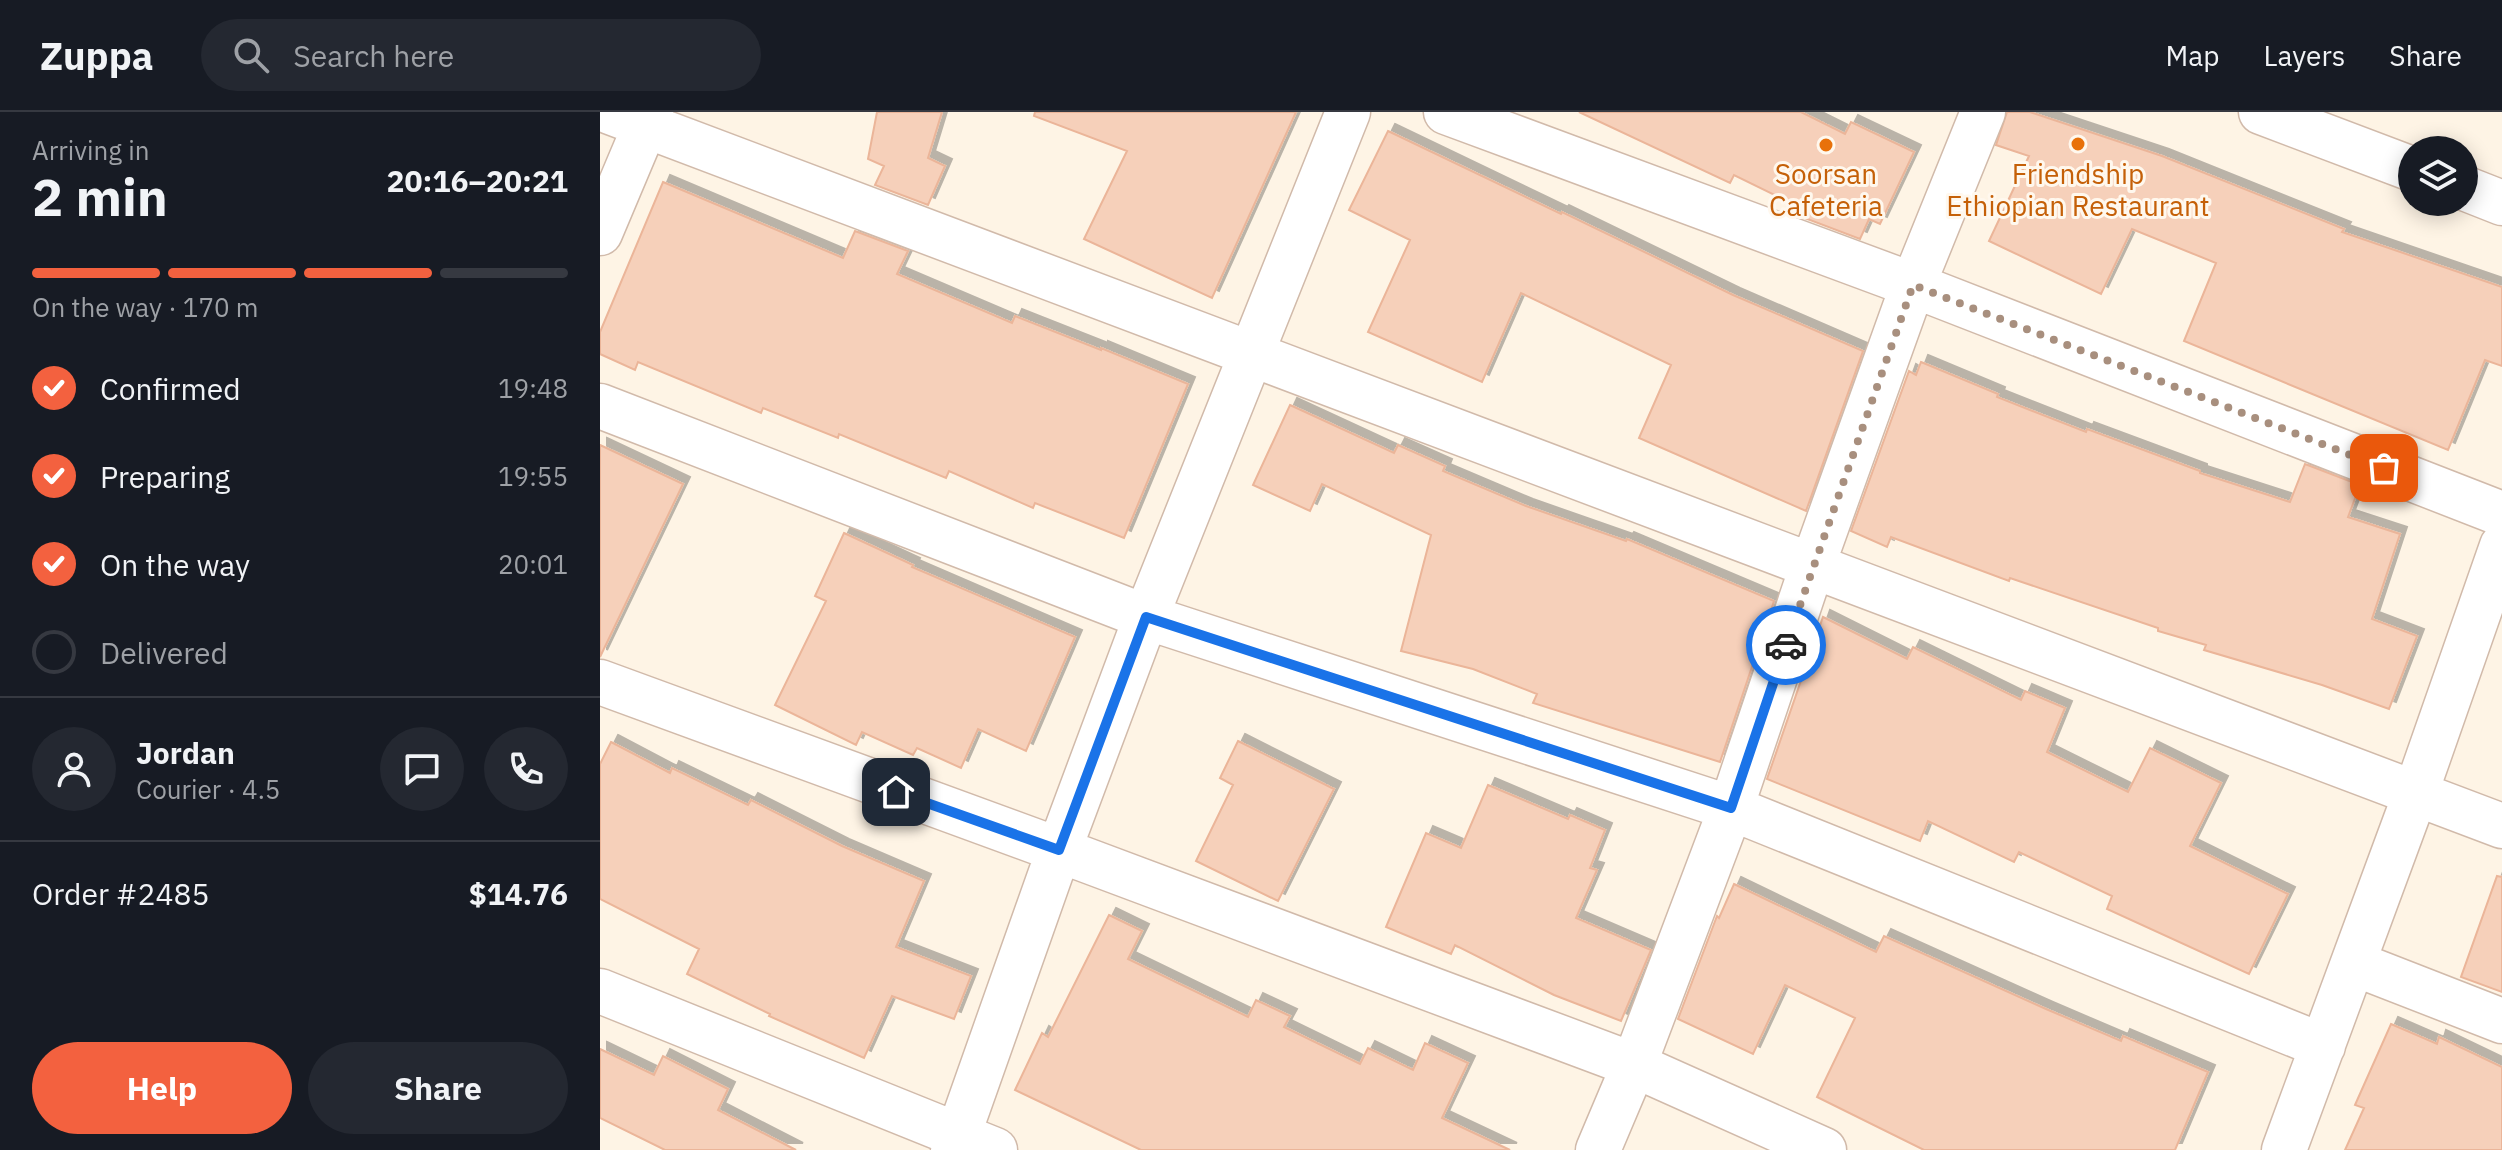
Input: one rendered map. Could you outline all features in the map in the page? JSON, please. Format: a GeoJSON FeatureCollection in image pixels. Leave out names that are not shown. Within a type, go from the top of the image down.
{"type":"FeatureCollection","features":[{"type":"Feature","properties":{"kind":"street"},"geometry":{"type":"LineString","coordinates":[[600,991],[969,1145],[1059,850],[1146,617],[1348,112]]}},
{"type":"Feature","properties":{"kind":"street"},"geometry":{"type":"LineString","coordinates":[[1446,112],[1913,285],[2502,514]]}},
{"type":"Feature","properties":{"kind":"street"},"geometry":{"type":"LineString","coordinates":[[1598,1150],[1634,1065],[1731,808],[1812,567],[1913,285],[1983,112]]}},
{"type":"Feature","properties":{"kind":"street"},"geometry":{"type":"LineString","coordinates":[[2261,112],[2398,164]]}},
{"type":"Feature","properties":{"kind":"street"},"geometry":{"type":"LineString","coordinates":[[600,233],[636,117],[1812,567],[2502,826]]}},
{"type":"Feature","properties":{"kind":"street"},"geometry":{"type":"LineString","coordinates":[[2478,194],[2502,203]]}},
{"type":"Feature","properties":{"kind":"street"},"geometry":{"type":"LineString","coordinates":[[600,406],[1146,617],[1731,808],[2323,1046]]}},
{"type":"Feature","properties":{"kind":"street"},"geometry":{"type":"LineString","coordinates":[[2284,1150],[2415,795],[2502,546]]}},
{"type":"Feature","properties":{"kind":"street"},"geometry":{"type":"LineString","coordinates":[[600,682],[1634,1065],[1824,1150]]}},
{"type":"Feature","properties":{"kind":"street"},"geometry":{"type":"LineString","coordinates":[[2353,963],[2502,1021]]}},
{"type":"Feature","properties":{"kind":"building"},"geometry":{"type":"Polygon","coordinates":[[[877,112],[942,112],[928,158],[945,166],[928,205],[875,185],[884,166],[868,159],[877,112]]]}},
{"type":"Feature","properties":{"kind":"building"},"geometry":{"type":"Polygon","coordinates":[[[1035,112],[1296,112],[1212,298],[1084,239],[1127,151],[1034,116],[1035,112]]]}},
{"type":"Feature","properties":{"kind":"building"},"geometry":{"type":"Polygon","coordinates":[[[1579,112],[1801,112],[1845,134],[1851,122],[1914,152],[1880,224],[1869,219],[1860,239],[1802,217],[1805,210],[1734,175],[1730,183],[1579,112]]]}},
{"type":"Feature","properties":{"kind":"building"},"geometry":{"type":"Polygon","coordinates":[[[2007,112],[2030,112],[2162,156],[2344,229],[2342,232],[2502,287],[2502,366],[2485,360],[2448,450],[2184,341],[2216,263],[2132,229],[2101,294],[1989,241],[2029,156],[1996,145],[2007,112]]]}},
{"type":"Feature","properties":{"kind":"building"},"geometry":{"type":"Polygon","coordinates":[[[1388,131],[1733,295],[1863,351],[1806,511],[1639,438],[1671,365],[1521,293],[1482,382],[1368,332],[1410,240],[1349,210],[1388,131]]]}},
{"type":"Feature","properties":{"kind":"building"},"geometry":{"type":"Polygon","coordinates":[[[663,182],[843,258],[855,231],[908,251],[897,274],[1012,323],[1015,316],[1188,384],[1124,538],[1035,503],[1033,508],[949,471],[946,478],[839,434],[838,438],[763,408],[761,413],[638,362],[635,370],[600,354],[600,332],[663,182]]]}},
{"type":"Feature","properties":{"kind":"building"},"geometry":{"type":"Polygon","coordinates":[[[1921,362],[1998,394],[1997,397],[2086,432],[2087,429],[2200,473],[2290,502],[2305,464],[2360,485],[2348,517],[2400,534],[2372,619],[2417,636],[2389,709],[2322,685],[2204,650],[2206,645],[2010,578],[2009,581],[1891,537],[1887,547],[1851,531],[1909,371],[1916,375],[1921,362]]]}},
{"type":"Feature","properties":{"kind":"building"},"geometry":{"type":"Polygon","coordinates":[[[1290,405],[1394,453],[1398,445],[1445,466],[1443,471],[1526,506],[1627,539],[1774,601],[1720,762],[1533,703],[1537,694],[1473,669],[1401,651],[1431,535],[1322,484],[1310,511],[1253,485],[1290,405]]]}},
{"type":"Feature","properties":{"kind":"building"},"geometry":{"type":"Polygon","coordinates":[[[600,445],[683,484],[600,657],[600,445]]]}},
{"type":"Feature","properties":{"kind":"building"},"geometry":{"type":"Polygon","coordinates":[[[844,533],[912,567],[1075,637],[1026,751],[978,729],[961,768],[917,748],[913,755],[862,732],[856,745],[775,705],[826,601],[815,596],[844,533]]]}},
{"type":"Feature","properties":{"kind":"building"},"geometry":{"type":"Polygon","coordinates":[[[1823,617],[1907,659],[1913,647],[2021,700],[2025,691],[2065,708],[2047,752],[2128,792],[2150,748],[2221,783],[2190,846],[2288,894],[2249,974],[2107,909],[2112,896],[2019,852],[2014,862],[1928,821],[1920,841],[1767,779],[1823,617]]]}},
{"type":"Feature","properties":{"kind":"building"},"geometry":{"type":"Polygon","coordinates":[[[1238,741],[1334,789],[1278,901],[1196,861],[1233,785],[1220,778],[1238,741]]]}},
{"type":"Feature","properties":{"kind":"building"},"geometry":{"type":"Polygon","coordinates":[[[611,742],[670,773],[672,768],[748,805],[751,800],[842,846],[924,881],[896,947],[971,976],[954,1019],[892,996],[864,1058],[769,1016],[687,974],[699,949],[600,899],[600,764],[611,742]]]}},
{"type":"Feature","properties":{"kind":"building"},"geometry":{"type":"Polygon","coordinates":[[[1488,785],[1568,819],[1570,815],[1605,830],[1590,868],[1597,870],[1576,918],[1651,950],[1621,1021],[1554,995],[1455,945],[1451,954],[1386,927],[1426,833],[1461,848],[1488,785]]]}},
{"type":"Feature","properties":{"kind":"building"},"geometry":{"type":"Polygon","coordinates":[[[2497,876],[2502,877],[2502,992],[2461,977],[2497,876]]]}},
{"type":"Feature","properties":{"kind":"building"},"geometry":{"type":"Polygon","coordinates":[[[1734,884],[1876,952],[1884,936],[2121,1041],[2123,1036],[2208,1072],[2175,1150],[1924,1150],[1817,1097],[1855,1018],[1785,985],[1753,1054],[1678,1019],[1717,916],[1719,918],[1734,884]]]}},
{"type":"Feature","properties":{"kind":"building"},"geometry":{"type":"Polygon","coordinates":[[[1109,915],[1142,931],[1128,959],[1248,1017],[1256,1000],[1290,1016],[1284,1027],[1360,1064],[1368,1048],[1413,1070],[1425,1043],[1468,1063],[1442,1118],[1510,1150],[1141,1150],[1015,1090],[1042,1033],[1048,1037],[1109,915]]]}},
{"type":"Feature","properties":{"kind":"building"},"geometry":{"type":"Polygon","coordinates":[[[2391,1024],[2437,1044],[2439,1037],[2502,1067],[2502,1150],[2345,1150],[2364,1108],[2355,1105],[2391,1024]]]}},
{"type":"Feature","properties":{"kind":"building"},"geometry":{"type":"Polygon","coordinates":[[[600,1049],[654,1075],[663,1056],[728,1089],[718,1110],[796,1150],[665,1150],[600,1118],[600,1049]]]}},
{"type":"Feature","properties":{"kind":"way so far"},"geometry":{"type":"LineString","coordinates":[[1786,645],[1913,285],[2384,468]]}},
{"type":"Feature","properties":{"kind":"place","name":"Friendship Ethiopian Restaurant"},"geometry":{"type":"Point","coordinates":[2078,144]}},
{"type":"Feature","properties":{"kind":"place","name":"Soorsan Cafeteria"},"geometry":{"type":"Point","coordinates":[1826,145]}},
{"type":"Feature","properties":{"kind":"route"},"geometry":{"type":"LineString","coordinates":[[896,792],[1059,850],[1146,617],[1731,808],[1786,645]]}}]}
